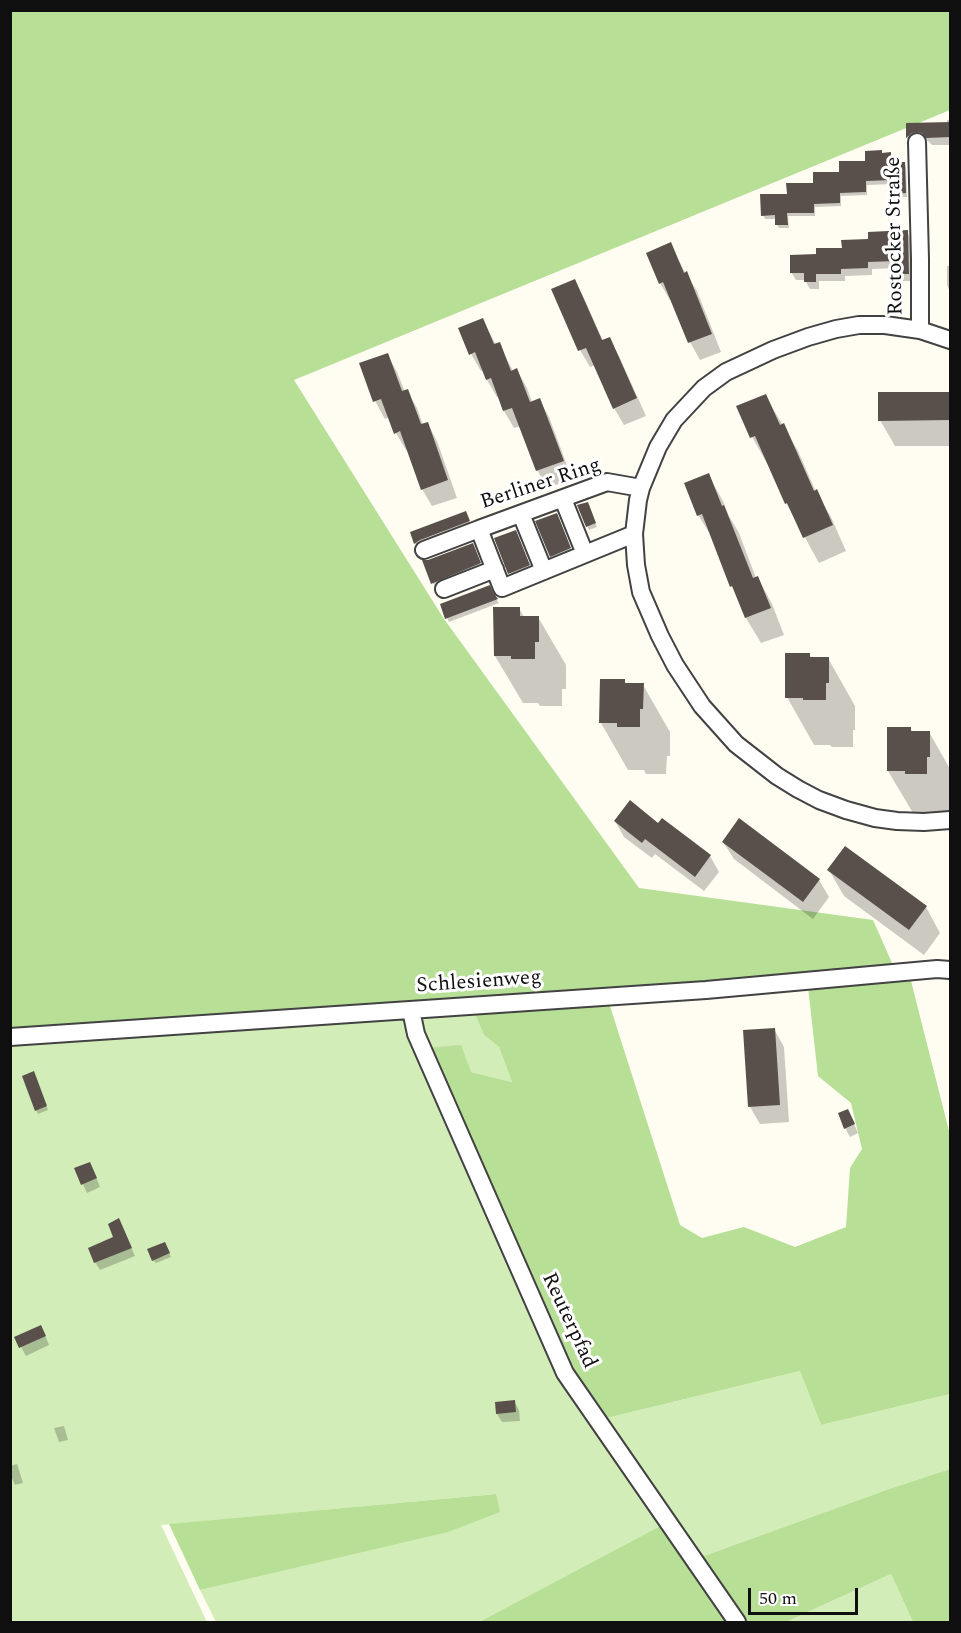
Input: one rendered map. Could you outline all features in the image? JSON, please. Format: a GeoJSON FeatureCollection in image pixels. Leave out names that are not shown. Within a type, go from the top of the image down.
{"type":"FeatureCollection","features":[{"type":"Feature","properties":{"kind":"street","name":"Rostocker Straße"},"geometry":{"type":"LineString","coordinates":[[917,142],[920,330]]}},
{"type":"Feature","properties":{"kind":"street"},"geometry":{"type":"LineString","coordinates":[[951,340],[920,330],[885,325],[859,325],[836,329],[773,350],[726,372],[704,388],[674,420],[658,447],[641,488],[634,534],[641,592],[660,636],[675,665],[702,706],[736,744],[777,776],[798,789],[846,810],[897,821],[951,820]]}},
{"type":"Feature","properties":{"kind":"street","name":"Berliner Ring"},"geometry":{"type":"LineString","coordinates":[[634,534],[502,588],[479,529],[607,482],[641,488]]}},
{"type":"Feature","properties":{"kind":"street"},"geometry":{"type":"LineString","coordinates":[[563,499],[585,554]]}},
{"type":"Feature","properties":{"kind":"street"},"geometry":{"type":"LineString","coordinates":[[520,514],[544,571]]}},
{"type":"Feature","properties":{"kind":"street"},"geometry":{"type":"LineString","coordinates":[[424,550],[479,529]]}},
{"type":"Feature","properties":{"kind":"street"},"geometry":{"type":"LineString","coordinates":[[444,589],[495,569]]}},
{"type":"Feature","properties":{"kind":"street","name":"Schlesienweg"},"geometry":{"type":"LineString","coordinates":[[10,1037],[706,990],[937,969],[951,970]]}},
{"type":"Feature","properties":{"kind":"street","name":"Reuterpfad"},"geometry":{"type":"LineString","coordinates":[[411,1010],[416,1034],[565,1373],[737,1623]]}},
{"type":"Feature","properties":{"kind":"green space"},"geometry":{"type":"Polygon","coordinates":[[[11,11],[950,11],[950,110],[294,380],[444,619],[639,888],[873,920],[896,972],[11,1033],[11,11]]]}},
{"type":"Feature","properties":{"kind":"green space"},"geometry":{"type":"Polygon","coordinates":[[[910,977],[950,1135],[950,1394],[821,1425],[800,1371],[603,1419],[569,1372],[427,1048],[461,1045],[471,1072],[512,1082],[499,1047],[484,1035],[474,1012],[609,1003],[680,1225],[702,1238],[744,1227],[795,1247],[846,1227],[850,1168],[862,1149],[851,1103],[818,1076],[808,987],[910,977]]]}},
{"type":"Feature","properties":{"kind":"green space"},"geometry":{"type":"Polygon","coordinates":[[[474,1012],[484,1035],[499,1047],[512,1082],[471,1072],[427,1048],[420,1031],[424,1017],[474,1012]]]}},
{"type":"Feature","properties":{"kind":"green space"},"geometry":{"type":"Polygon","coordinates":[[[403,1016],[564,1385],[664,1524],[479,1622],[216,1622],[200,1590],[270,1573],[495,1494],[161,1525],[207,1622],[11,1622],[11,1042],[403,1016]]]}},
{"type":"Feature","properties":{"kind":"green space"},"geometry":{"type":"Polygon","coordinates":[[[800,1371],[821,1425],[950,1394],[950,1469],[701,1557],[603,1419],[800,1371]]]}},
{"type":"Feature","properties":{"kind":"green space"},"geometry":{"type":"Polygon","coordinates":[[[950,1469],[950,1622],[913,1622],[891,1574],[786,1622],[746,1622],[701,1557],[889,1489],[950,1469]]]}},
{"type":"Feature","properties":{"kind":"green space"},"geometry":{"type":"Polygon","coordinates":[[[496,1494],[500,1512],[448,1532],[200,1590],[169,1524],[496,1494]]]}},
{"type":"Feature","properties":{"kind":"green space"},"geometry":{"type":"Polygon","coordinates":[[[664,1524],[732,1622],[479,1622],[664,1524]]]}},
{"type":"Feature","properties":{"kind":"green space"},"geometry":{"type":"Polygon","coordinates":[[[891,1574],[913,1622],[786,1622],[891,1574]]]}},
{"type":"Feature","properties":{"kind":"building"},"geometry":{"type":"Polygon","coordinates":[[[951,122],[951,137],[926,138],[922,133],[917,132],[906,138],[906,123],[951,122]]]}},
{"type":"Feature","properties":{"kind":"building"},"geometry":{"type":"Polygon","coordinates":[[[882,150],[882,153],[891,152],[891,162],[905,162],[906,193],[893,194],[892,180],[866,181],[866,192],[840,193],[840,203],[814,204],[814,213],[787,213],[788,225],[775,225],[775,215],[761,216],[760,194],[787,194],[786,183],[813,183],[813,172],[839,172],[839,161],[865,161],[865,151],[882,150]]]}},
{"type":"Feature","properties":{"kind":"building"},"geometry":{"type":"Polygon","coordinates":[[[908,230],[909,274],[896,274],[896,261],[868,262],[868,268],[841,269],[841,274],[816,274],[816,282],[804,282],[804,273],[790,273],[790,255],[816,254],[816,248],[842,248],[841,240],[868,239],[868,232],[908,230]]]}},
{"type":"Feature","properties":{"kind":"building"},"geometry":{"type":"Polygon","coordinates":[[[671,242],[684,273],[687,271],[712,334],[688,343],[663,282],[659,284],[646,253],[671,242]]]}},
{"type":"Feature","properties":{"kind":"building"},"geometry":{"type":"Polygon","coordinates":[[[575,279],[602,340],[610,337],[637,398],[613,409],[586,348],[578,351],[551,289],[575,279]]]}},
{"type":"Feature","properties":{"kind":"building"},"geometry":{"type":"Polygon","coordinates":[[[483,318],[494,344],[500,342],[511,371],[517,368],[530,402],[540,398],[564,461],[536,471],[512,408],[503,411],[491,378],[486,380],[475,352],[469,355],[458,328],[483,318]]]}},
{"type":"Feature","properties":{"kind":"building"},"geometry":{"type":"Polygon","coordinates":[[[388,353],[402,391],[408,389],[421,424],[428,422],[448,480],[421,490],[400,431],[394,434],[381,399],[373,402],[359,363],[388,353]]]}},
{"type":"Feature","properties":{"kind":"building"},"geometry":{"type":"Polygon","coordinates":[[[878,392],[951,392],[951,420],[878,421],[878,392]]]}},
{"type":"Feature","properties":{"kind":"building"},"geometry":{"type":"Polygon","coordinates":[[[766,394],[780,425],[784,423],[814,491],[817,489],[833,525],[803,538],[787,503],[785,504],[755,436],[750,438],[736,406],[766,394]]]}},
{"type":"Feature","properties":{"kind":"building"},"geometry":{"type":"Polygon","coordinates":[[[709,473],[753,578],[758,576],[771,608],[745,618],[732,586],[730,587],[702,514],[697,516],[684,483],[709,473]]]}},
{"type":"Feature","properties":{"kind":"building"},"geometry":{"type":"Polygon","coordinates":[[[588,502],[596,523],[586,527],[577,505],[588,502]]]}},
{"type":"Feature","properties":{"kind":"building"},"geometry":{"type":"Polygon","coordinates":[[[466,511],[470,521],[414,544],[410,532],[466,511]]]}},
{"type":"Feature","properties":{"kind":"building"},"geometry":{"type":"Polygon","coordinates":[[[557,513],[571,548],[550,557],[535,521],[557,513]]]}},
{"type":"Feature","properties":{"kind":"building"},"geometry":{"type":"Polygon","coordinates":[[[516,530],[530,565],[508,574],[494,538],[516,530]]]}},
{"type":"Feature","properties":{"kind":"building"},"geometry":{"type":"Polygon","coordinates":[[[473,543],[481,563],[431,584],[422,560],[428,560],[473,543]]]}},
{"type":"Feature","properties":{"kind":"building"},"geometry":{"type":"Polygon","coordinates":[[[490,585],[498,599],[445,619],[440,604],[490,585]]]}},
{"type":"Feature","properties":{"kind":"building"},"geometry":{"type":"Polygon","coordinates":[[[493,607],[520,607],[520,616],[539,616],[539,642],[535,642],[535,659],[494,656],[493,607]]]}},
{"type":"Feature","properties":{"kind":"building"},"geometry":{"type":"Polygon","coordinates":[[[785,653],[810,653],[810,657],[829,657],[829,683],[826,683],[826,700],[785,698],[785,653]]]}},
{"type":"Feature","properties":{"kind":"building"},"geometry":{"type":"Polygon","coordinates":[[[600,679],[625,679],[625,683],[644,683],[640,727],[617,727],[617,723],[599,723],[600,679]]]}},
{"type":"Feature","properties":{"kind":"building"},"geometry":{"type":"Polygon","coordinates":[[[887,727],[911,727],[911,731],[930,731],[930,757],[927,757],[927,774],[887,771],[887,727]]]}},
{"type":"Feature","properties":{"kind":"building"},"geometry":{"type":"Polygon","coordinates":[[[630,800],[658,823],[662,818],[711,855],[695,877],[645,839],[642,843],[614,821],[630,800]]]}},
{"type":"Feature","properties":{"kind":"building"},"geometry":{"type":"Polygon","coordinates":[[[739,818],[820,879],[803,902],[722,842],[739,818]]]}},
{"type":"Feature","properties":{"kind":"building"},"geometry":{"type":"Polygon","coordinates":[[[845,846],[927,906],[909,930],[827,870],[845,846]]]}},
{"type":"Feature","properties":{"kind":"building"},"geometry":{"type":"Polygon","coordinates":[[[775,1028],[780,1105],[748,1107],[743,1030],[775,1028]]]}},
{"type":"Feature","properties":{"kind":"building"},"geometry":{"type":"Polygon","coordinates":[[[34,1071],[47,1106],[35,1111],[22,1076],[34,1071]]]}},
{"type":"Feature","properties":{"kind":"building"},"geometry":{"type":"Polygon","coordinates":[[[848,1109],[855,1124],[844,1129],[838,1113],[848,1109]]]}},
{"type":"Feature","properties":{"kind":"building"},"geometry":{"type":"Polygon","coordinates":[[[90,1162],[97,1178],[81,1185],[74,1168],[90,1162]]]}},
{"type":"Feature","properties":{"kind":"building"},"geometry":{"type":"Polygon","coordinates":[[[119,1218],[132,1248],[94,1263],[88,1248],[113,1237],[108,1224],[119,1218]]]}},
{"type":"Feature","properties":{"kind":"building"},"geometry":{"type":"Polygon","coordinates":[[[165,1242],[170,1253],[152,1261],[147,1249],[165,1242]]]}},
{"type":"Feature","properties":{"kind":"building"},"geometry":{"type":"Polygon","coordinates":[[[41,1325],[46,1336],[19,1348],[14,1337],[41,1325]]]}},
{"type":"Feature","properties":{"kind":"building"},"geometry":{"type":"Polygon","coordinates":[[[515,1400],[516,1412],[496,1414],[495,1402],[515,1400]]]}}]}
